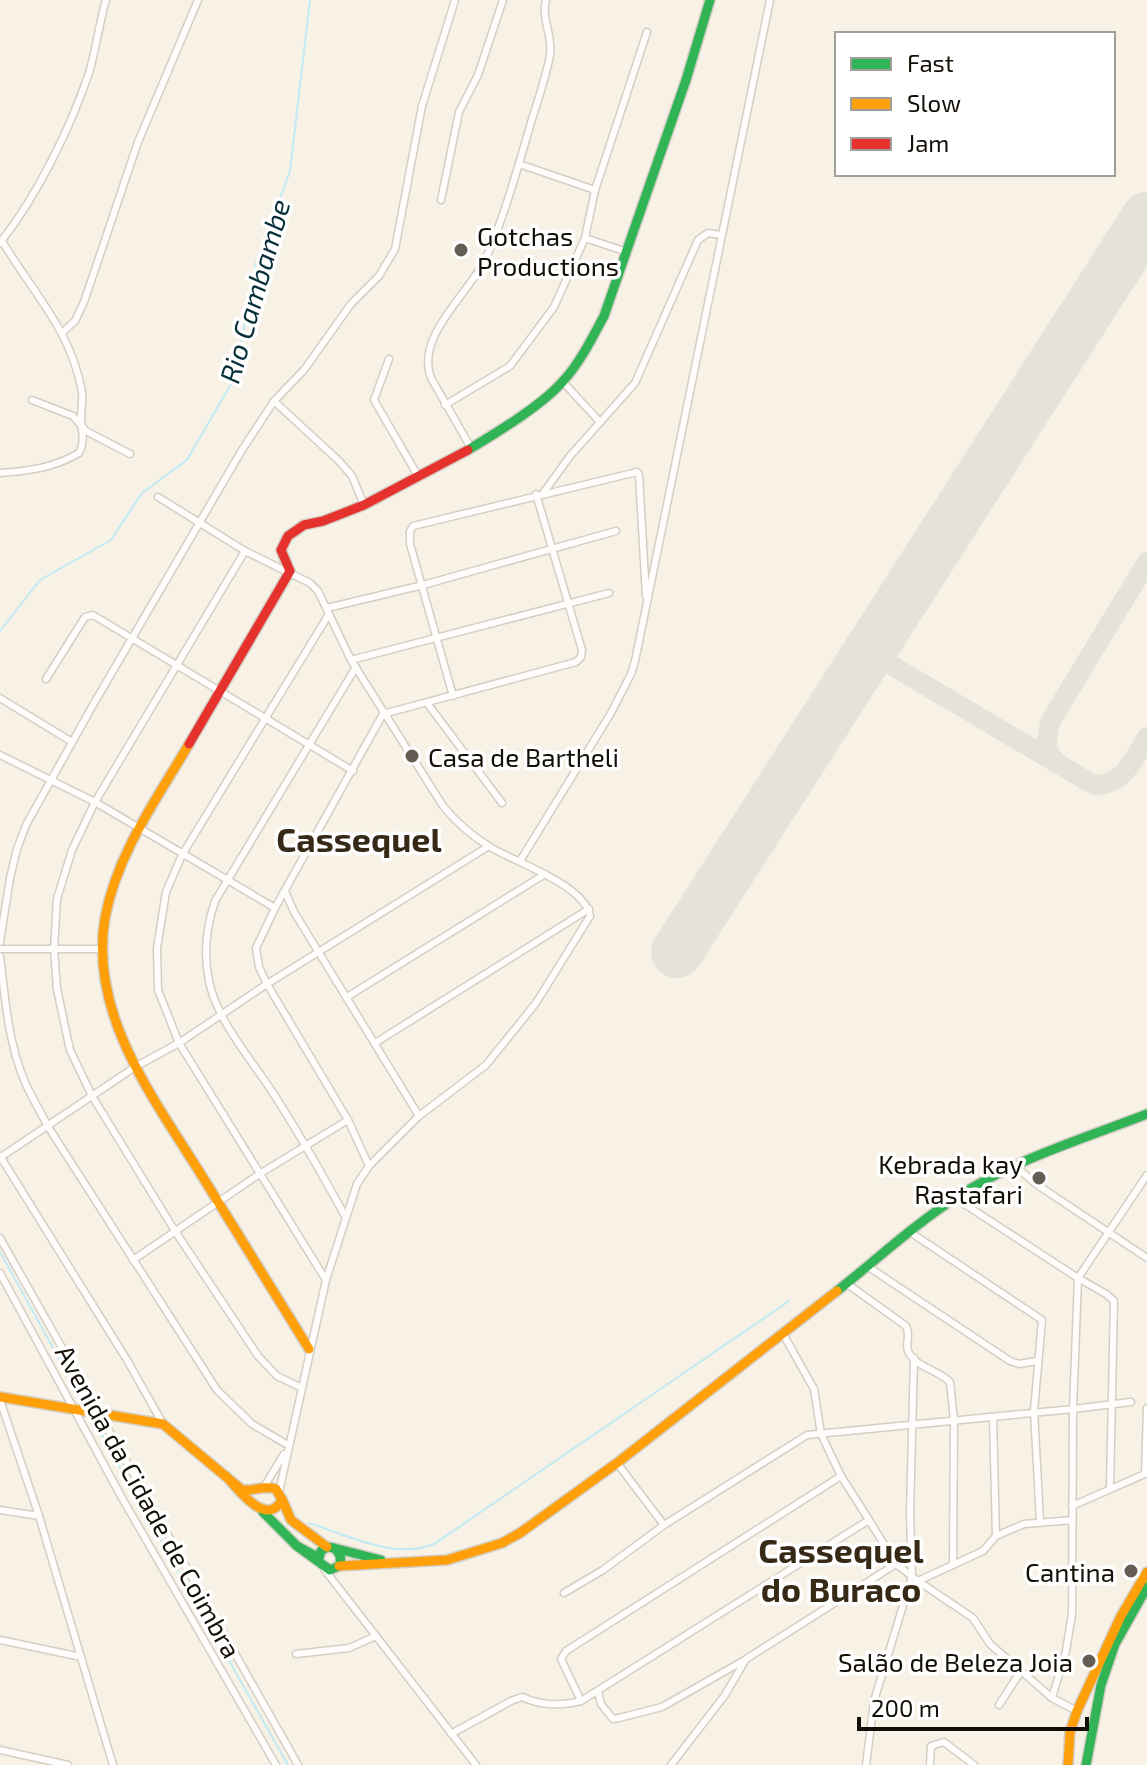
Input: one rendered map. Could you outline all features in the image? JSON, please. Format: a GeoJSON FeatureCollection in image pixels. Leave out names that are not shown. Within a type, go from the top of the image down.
{"type":"FeatureCollection","features":[{"type":"Feature","properties":{"kind":"street"},"geometry":{"type":"LineString","coordinates":[[0,473],[47,468],[76,455],[83,442],[82,393],[63,332],[1,242],[68,130],[90,70],[106,0]]}},
{"type":"Feature","properties":{"kind":"street"},"geometry":{"type":"LineString","coordinates":[[63,332],[75,321],[84,302],[142,131],[198,0]]}},
{"type":"Feature","properties":{"kind":"street"},"geometry":{"type":"LineString","coordinates":[[0,942],[17,849],[50,779],[274,401],[304,370],[351,304],[379,276],[395,249],[422,106],[455,0]]}},
{"type":"Feature","properties":{"kind":"street"},"geometry":{"type":"LineString","coordinates":[[441,200],[459,112],[478,75],[503,0]]}},
{"type":"Feature","properties":{"kind":"street"},"geometry":{"type":"LineString","coordinates":[[471,448],[426,365],[428,353],[445,317],[485,259],[519,164],[551,50],[545,20],[546,0]]}},
{"type":"Feature","properties":{"kind":"street"},"geometry":{"type":"LineString","coordinates":[[290,571],[281,550],[288,536],[304,525],[364,505],[471,448],[519,417],[563,382],[604,316],[686,80],[710,0]]}},
{"type":"Feature","properties":{"kind":"street"},"geometry":{"type":"LineString","coordinates":[[520,861],[625,686],[635,661],[770,0]]}},
{"type":"Feature","properties":{"kind":"street"},"geometry":{"type":"LineString","coordinates":[[445,405],[510,366],[554,307],[585,238],[595,190],[647,32]]}},
{"type":"Feature","properties":{"kind":"street"},"geometry":{"type":"LineString","coordinates":[[519,164],[595,190]]}},
{"type":"Feature","properties":{"kind":"street"},"geometry":{"type":"LineString","coordinates":[[540,493],[635,383],[698,240],[708,233],[721,235]]}},
{"type":"Feature","properties":{"kind":"street"},"geometry":{"type":"LineString","coordinates":[[585,238],[627,252]]}},
{"type":"Feature","properties":{"kind":"street"},"geometry":{"type":"LineString","coordinates":[[389,359],[374,400],[418,476]]}},
{"type":"Feature","properties":{"kind":"street"},"geometry":{"type":"LineString","coordinates":[[563,382],[600,422]]}},
{"type":"Feature","properties":{"kind":"street"},"geometry":{"type":"LineString","coordinates":[[32,400],[73,416],[82,427],[130,454]]}},
{"type":"Feature","properties":{"kind":"street"},"geometry":{"type":"LineString","coordinates":[[274,401],[352,476],[364,505]]}},
{"type":"Feature","properties":{"kind":"street"},"geometry":{"type":"LineString","coordinates":[[453,696],[410,544],[413,526],[540,493],[639,473],[646,605]]}},
{"type":"Feature","properties":{"kind":"street"},"geometry":{"type":"LineString","coordinates":[[369,1166],[348,1120],[267,984],[259,967],[256,948],[383,714],[576,662],[581,657],[582,650],[540,493]]}},
{"type":"Feature","properties":{"kind":"street"},"geometry":{"type":"LineString","coordinates":[[158,497],[199,525],[310,583],[383,714],[443,806],[459,824],[489,846],[545,874],[584,901],[590,916],[518,1029],[486,1065],[419,1116],[369,1166],[357,1184],[326,1280],[309,1349],[287,1448],[279,1508],[272,1512],[261,1510]]}},
{"type":"Feature","properties":{"kind":"street"},"geometry":{"type":"LineString","coordinates":[[326,1280],[179,1043],[158,990],[156,962],[166,892],[182,855],[328,611],[616,531]]}},
{"type":"Feature","properties":{"kind":"street"},"geometry":{"type":"LineString","coordinates":[[245,551],[95,802],[72,850],[57,899],[54,949],[57,989],[67,1039],[77,1069],[92,1096],[175,1231],[258,1356],[277,1376],[300,1387]]}},
{"type":"Feature","properties":{"kind":"street"},"geometry":{"type":"LineString","coordinates":[[290,571],[140,828],[116,876],[105,921],[104,949],[107,999],[113,1020],[135,1067],[309,1349]]}},
{"type":"Feature","properties":{"kind":"street"},"geometry":{"type":"LineString","coordinates":[[351,660],[609,593]]}},
{"type":"Feature","properties":{"kind":"street"},"geometry":{"type":"LineString","coordinates":[[46,679],[89,615],[353,771]]}},
{"type":"Feature","properties":{"kind":"street"},"geometry":{"type":"LineString","coordinates":[[345,1216],[307,1147],[222,1015],[209,983],[205,951],[208,923],[215,901],[356,667]]}},
{"type":"Feature","properties":{"kind":"street"},"geometry":{"type":"LineString","coordinates":[[0,698],[72,742]]}},
{"type":"Feature","properties":{"kind":"street"},"geometry":{"type":"LineString","coordinates":[[427,703],[502,803]]}},
{"type":"Feature","properties":{"kind":"street"},"geometry":{"type":"LineString","coordinates":[[0,755],[95,802],[275,908]]}},
{"type":"Feature","properties":{"kind":"street"},"geometry":{"type":"LineString","coordinates":[[343,1592],[336,1567],[341,1556],[291,1520],[280,1494],[272,1487],[242,1490],[163,1424],[127,1360],[0,1157],[135,1067],[179,1043],[267,984],[489,846]]}},
{"type":"Feature","properties":{"kind":"street"},"geometry":{"type":"LineString","coordinates":[[347,997],[545,874]]}},
{"type":"Feature","properties":{"kind":"street"},"geometry":{"type":"LineString","coordinates":[[285,891],[294,912],[419,1116]]}},
{"type":"Feature","properties":{"kind":"street"},"geometry":{"type":"LineString","coordinates":[[375,1043],[589,909]]}},
{"type":"Feature","properties":{"kind":"street"},"geometry":{"type":"LineString","coordinates":[[0,949],[104,949]]}},
{"type":"Feature","properties":{"kind":"street"},"geometry":{"type":"LineString","coordinates":[[0,956],[15,1053],[47,1125],[217,1390],[252,1424],[287,1448]]}},
{"type":"Feature","properties":{"kind":"street"},"geometry":{"type":"LineString","coordinates":[[323,1567],[429,1563],[502,1543],[617,1463],[955,1198],[1014,1165],[1147,1114]]}},
{"type":"Feature","properties":{"kind":"street"},"geometry":{"type":"LineString","coordinates":[[133,1260],[261,1173],[348,1120]]}},
{"type":"Feature","properties":{"kind":"street"},"geometry":{"type":"LineString","coordinates":[[1014,1165],[1036,1184],[1147,1258]]}},
{"type":"Feature","properties":{"kind":"street"},"geometry":{"type":"LineString","coordinates":[[1052,1698],[1066,1651],[1072,1614],[1073,1409],[1078,1278],[1147,1175]]}},
{"type":"Feature","properties":{"kind":"street"},"geometry":{"type":"LineString","coordinates":[[955,1198],[1114,1301],[1110,1487]]}},
{"type":"Feature","properties":{"kind":"street"},"geometry":{"type":"LineString","coordinates":[[910,1232],[1038,1317],[1042,1324],[1034,1411],[1040,1521]]}},
{"type":"Feature","properties":{"kind":"street","name":"Avenida da Cidade de Coimbra"},"geometry":{"type":"LineString","coordinates":[[0,1238],[298,1765]]}},
{"type":"Feature","properties":{"kind":"street"},"geometry":{"type":"LineString","coordinates":[[867,1266],[1010,1361],[1019,1364],[1037,1361]]}},
{"type":"Feature","properties":{"kind":"street","name":"Avenida da Cidade de Coimbra"},"geometry":{"type":"LineString","coordinates":[[0,1273],[276,1765]]}},
{"type":"Feature","properties":{"kind":"street"},"geometry":{"type":"LineString","coordinates":[[845,1283],[906,1326],[910,1336],[907,1346],[914,1358],[948,1379],[954,1421],[953,1565]]}},
{"type":"Feature","properties":{"kind":"street"},"geometry":{"type":"LineString","coordinates":[[782,1332],[814,1389],[821,1434],[841,1476],[896,1564],[973,1618],[990,1644],[1052,1698],[1077,1711]]}},
{"type":"Feature","properties":{"kind":"street"},"geometry":{"type":"LineString","coordinates":[[866,1765],[874,1701],[915,1579],[911,1425],[914,1358]]}},
{"type":"Feature","properties":{"kind":"street"},"geometry":{"type":"LineString","coordinates":[[113,1765],[39,1516],[0,1399],[163,1424]]}},
{"type":"Feature","properties":{"kind":"street"},"geometry":{"type":"LineString","coordinates":[[564,1593],[800,1438],[1131,1402]]}},
{"type":"Feature","properties":{"kind":"street"},"geometry":{"type":"LineString","coordinates":[[1072,1506],[1146,1474],[1147,1408]]}},
{"type":"Feature","properties":{"kind":"street"},"geometry":{"type":"LineString","coordinates":[[993,1417],[996,1536]]}},
{"type":"Feature","properties":{"kind":"street"},"geometry":{"type":"LineString","coordinates":[[261,1510],[256,1497],[287,1448]]}},
{"type":"Feature","properties":{"kind":"street"},"geometry":{"type":"LineString","coordinates":[[617,1463],[664,1525]]}},
{"type":"Feature","properties":{"kind":"street"},"geometry":{"type":"LineString","coordinates":[[226,1476],[297,1546],[323,1567],[476,1765]]}},
{"type":"Feature","properties":{"kind":"street"},"geometry":{"type":"LineString","coordinates":[[581,1701],[561,1659],[566,1651],[841,1476]]}},
{"type":"Feature","properties":{"kind":"street"},"geometry":{"type":"LineString","coordinates":[[0,1510],[39,1516]]}},
{"type":"Feature","properties":{"kind":"street"},"geometry":{"type":"LineString","coordinates":[[451,1734],[522,1697],[533,1703],[551,1705],[581,1701],[869,1520]]}},
{"type":"Feature","properties":{"kind":"street"},"geometry":{"type":"LineString","coordinates":[[915,1579],[983,1551],[996,1536],[1024,1524],[1073,1520]]}},
{"type":"Feature","properties":{"kind":"street"},"geometry":{"type":"LineString","coordinates":[[297,1546],[319,1558],[321,1551],[331,1548],[381,1560],[429,1563]]}},
{"type":"Feature","properties":{"kind":"street"},"geometry":{"type":"LineString","coordinates":[[598,1691],[606,1713],[613,1719],[662,1707],[746,1659],[896,1564]]}},
{"type":"Feature","properties":{"kind":"street"},"geometry":{"type":"LineString","coordinates":[[1068,1765],[1070,1732],[1077,1711],[1121,1616],[1147,1572]]}},
{"type":"Feature","properties":{"kind":"street"},"geometry":{"type":"LineString","coordinates":[[1086,1765],[1094,1710],[1104,1675],[1126,1623],[1147,1587]]}},
{"type":"Feature","properties":{"kind":"street"},"geometry":{"type":"LineString","coordinates":[[296,1654],[349,1648],[376,1636]]}},
{"type":"Feature","properties":{"kind":"street"},"geometry":{"type":"LineString","coordinates":[[0,1640],[81,1657]]}},
{"type":"Feature","properties":{"kind":"street"},"geometry":{"type":"LineString","coordinates":[[671,1765],[725,1695],[746,1659]]}},
{"type":"Feature","properties":{"kind":"street"},"geometry":{"type":"LineString","coordinates":[[999,1705],[1021,1671]]}},
{"type":"Feature","properties":{"kind":"street"},"geometry":{"type":"LineString","coordinates":[[1068,1752],[1072,1743],[1079,1738],[1087,1742],[1089,1751]]}},
{"type":"Feature","properties":{"kind":"street"},"geometry":{"type":"LineString","coordinates":[[930,1765],[931,1746],[944,1742],[974,1765]]}},
{"type":"Feature","properties":{"kind":"street"},"geometry":{"type":"LineString","coordinates":[[0,1750],[68,1765]]}},
{"type":"Feature","properties":{"kind":"waterway","name":"Rio Cambambe"},"geometry":{"type":"LineString","coordinates":[[0,631],[40,580],[111,540],[142,493],[187,460],[235,377],[256,263],[290,171],[310,0]]}},
{"type":"Feature","properties":{"kind":"waterway"},"geometry":{"type":"LineString","coordinates":[[0,1252],[87,1409]]}},
{"type":"Feature","properties":{"kind":"waterway"},"geometry":{"type":"LineString","coordinates":[[309,1523],[387,1548],[418,1548],[434,1544],[789,1301]]}},
{"type":"Feature","properties":{"kind":"waterway"},"geometry":{"type":"LineString","coordinates":[[90,1414],[288,1765]]}},
{"type":"Feature","properties":{"kind":"taxiway"},"geometry":{"type":"LineString","coordinates":[[1056,763],[1046,748],[1050,722],[1147,562]]}},
{"type":"Feature","properties":{"kind":"taxiway"},"geometry":{"type":"LineString","coordinates":[[869,652],[1094,785],[1113,781],[1120,776],[1147,737]]}},
{"type":"Feature","properties":{"kind":"runway"},"geometry":{"type":"LineString","coordinates":[[677,952],[1147,218]]}},
{"type":"Feature","properties":{"kind":"traffic: fast"},"geometry":{"type":"LineString","coordinates":[[468,450],[519,418],[555,389],[576,365],[595,333],[604,316],[686,80],[710,0]]}},
{"type":"Feature","properties":{"kind":"traffic: fast"},"geometry":{"type":"LineString","coordinates":[[837,1291],[926,1219],[979,1184],[1050,1151],[1147,1114]]}},
{"type":"Feature","properties":{"kind":"traffic: fast"},"geometry":{"type":"LineString","coordinates":[[263,1512],[297,1546]]}},
{"type":"Feature","properties":{"kind":"traffic: fast"},"geometry":{"type":"LineString","coordinates":[[334,1548],[340,1561],[339,1566],[330,1570],[297,1546],[319,1558],[321,1551],[327,1547],[334,1548],[381,1560]]}},
{"type":"Feature","properties":{"kind":"traffic: fast"},"geometry":{"type":"LineString","coordinates":[[1086,1765],[1101,1685],[1115,1644],[1147,1587]]}},
{"type":"Feature","properties":{"kind":"traffic: slow"},"geometry":{"type":"LineString","coordinates":[[189,744],[128,849],[111,894],[105,918],[102,955],[107,990],[117,1025],[149,1091],[309,1349]]}},
{"type":"Feature","properties":{"kind":"traffic: slow"},"geometry":{"type":"LineString","coordinates":[[339,1566],[447,1560],[502,1543],[617,1463],[837,1291]]}},
{"type":"Feature","properties":{"kind":"traffic: slow"},"geometry":{"type":"LineString","coordinates":[[0,1397],[163,1424],[242,1490],[272,1488],[276,1489],[282,1500],[276,1508],[261,1508],[245,1497],[238,1490],[231,1482],[226,1476]]}},
{"type":"Feature","properties":{"kind":"traffic: slow"},"geometry":{"type":"LineString","coordinates":[[282,1499],[291,1520],[327,1547]]}},
{"type":"Feature","properties":{"kind":"traffic: slow"},"geometry":{"type":"LineString","coordinates":[[1068,1765],[1070,1732],[1077,1711],[1121,1616],[1147,1572]]}},
{"type":"Feature","properties":{"kind":"traffic: jam"},"geometry":{"type":"LineString","coordinates":[[189,744],[290,571],[281,550],[288,536],[304,525],[364,505],[468,450]]}},
{"type":"Feature","properties":{"kind":"place","name":"Gotchas Productions"},"geometry":{"type":"Point","coordinates":[461,250]}},
{"type":"Feature","properties":{"kind":"place","name":"Casa de Bartheli"},"geometry":{"type":"Point","coordinates":[412,756]}},
{"type":"Feature","properties":{"kind":"place","name":"Kebrada kay Rastafari"},"geometry":{"type":"Point","coordinates":[1039,1178]}},
{"type":"Feature","properties":{"kind":"place","name":"Cantina"},"geometry":{"type":"Point","coordinates":[1131,1571]}},
{"type":"Feature","properties":{"kind":"place","name":"Salão de Beleza Joia"},"geometry":{"type":"Point","coordinates":[1089,1661]}},
{"type":"Feature","properties":{"kind":"district","name":"Cassequel"},"geometry":{"type":"Point","coordinates":[359,838]}},
{"type":"Feature","properties":{"kind":"district","name":"Cassequel do Buraco"},"geometry":{"type":"Point","coordinates":[841,1568]}}]}
